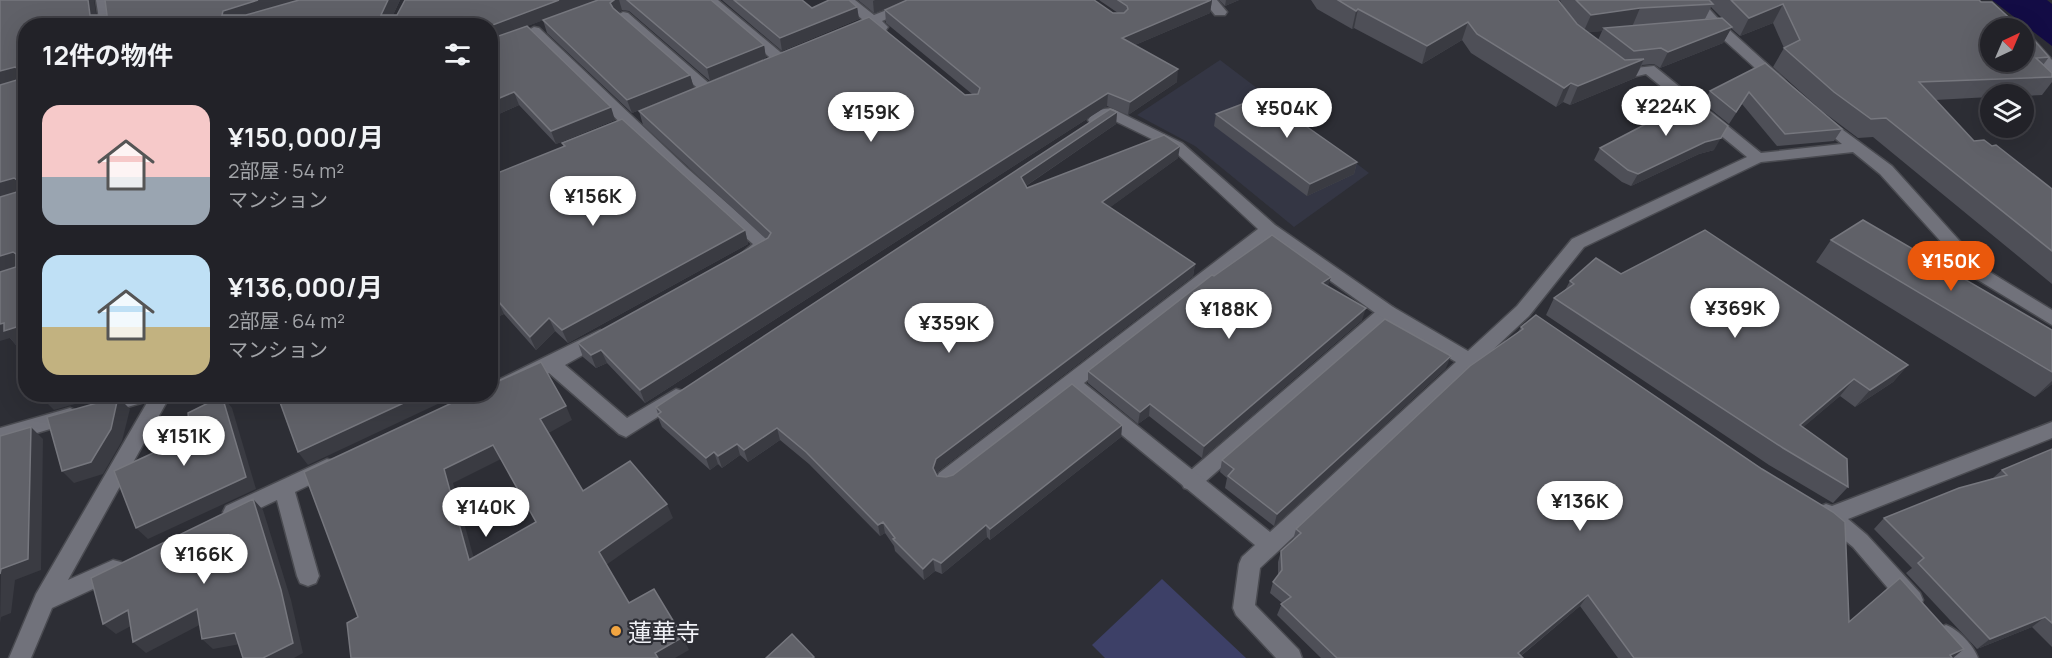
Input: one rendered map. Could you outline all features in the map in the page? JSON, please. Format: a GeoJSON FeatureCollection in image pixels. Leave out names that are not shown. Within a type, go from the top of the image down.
{"type":"FeatureCollection","features":[{"type":"Feature","properties":{"kind":"street"},"geometry":{"type":"LineString","coordinates":[[103,0],[106,18]]}},
{"type":"Feature","properties":{"kind":"street"},"geometry":{"type":"LineString","coordinates":[[710,0],[780,59]]}},
{"type":"Feature","properties":{"kind":"street"},"geometry":{"type":"LineString","coordinates":[[848,0],[891,36]]}},
{"type":"Feature","properties":{"kind":"street"},"geometry":{"type":"LineString","coordinates":[[842,34],[924,0]]}},
{"type":"Feature","properties":{"kind":"street"},"geometry":{"type":"LineString","coordinates":[[1210,0],[1220,12]]}},
{"type":"Feature","properties":{"kind":"street"},"geometry":{"type":"LineString","coordinates":[[1694,0],[1719,28],[1789,92]]}},
{"type":"Feature","properties":{"kind":"street"},"geometry":{"type":"LineString","coordinates":[[623,16],[707,90]]}},
{"type":"Feature","properties":{"kind":"street"},"geometry":{"type":"LineString","coordinates":[[1697,29],[1719,28]]}},
{"type":"Feature","properties":{"kind":"street"},"geometry":{"type":"LineString","coordinates":[[534,31],[636,119],[681,172],[764,245],[736,261]]}},
{"type":"Feature","properties":{"kind":"street"},"geometry":{"type":"LineString","coordinates":[[2034,48],[2052,68]]}},
{"type":"Feature","properties":{"kind":"street"},"geometry":{"type":"LineString","coordinates":[[1605,60],[1623,74],[1649,69],[1758,158]]}},
{"type":"Feature","properties":{"kind":"street"},"geometry":{"type":"LineString","coordinates":[[1807,108],[1886,170],[1979,273],[2052,319]]}},
{"type":"Feature","properties":{"kind":"street"},"geometry":{"type":"LineString","coordinates":[[1078,131],[1108,112],[1177,146],[1269,229],[1387,312],[1469,361]]}},
{"type":"Feature","properties":{"kind":"street"},"geometry":{"type":"LineString","coordinates":[[609,130],[636,119]]}},
{"type":"Feature","properties":{"kind":"street"},"geometry":{"type":"LineString","coordinates":[[1291,658],[1244,608],[1250,564],[1522,311],[1578,243],[1758,158],[1857,147]]}},
{"type":"Feature","properties":{"kind":"street"},"geometry":{"type":"LineString","coordinates":[[946,479],[1269,229]]}},
{"type":"Feature","properties":{"kind":"street"},"geometry":{"type":"LineString","coordinates":[[1522,311],[1542,324]]}},
{"type":"Feature","properties":{"kind":"street"},"geometry":{"type":"LineString","coordinates":[[1191,482],[1387,312]]}},
{"type":"Feature","properties":{"kind":"street"},"geometry":{"type":"LineString","coordinates":[[498,388],[551,364],[614,329]]}},
{"type":"Feature","properties":{"kind":"street"},"geometry":{"type":"LineString","coordinates":[[551,364],[626,429],[695,383]]}},
{"type":"Feature","properties":{"kind":"street"},"geometry":{"type":"LineString","coordinates":[[1070,382],[1269,544]]}},
{"type":"Feature","properties":{"kind":"street"},"geometry":{"type":"LineString","coordinates":[[0,436],[119,402]]}},
{"type":"Feature","properties":{"kind":"street"},"geometry":{"type":"LineString","coordinates":[[20,658],[44,601],[157,402]]}},
{"type":"Feature","properties":{"kind":"street"},"geometry":{"type":"LineString","coordinates":[[1831,516],[2052,430]]}},
{"type":"Feature","properties":{"kind":"street"},"geometry":{"type":"LineString","coordinates":[[211,522],[348,458]]}},
{"type":"Feature","properties":{"kind":"street"},"geometry":{"type":"LineString","coordinates":[[284,487],[308,576]]}},
{"type":"Feature","properties":{"kind":"street"},"geometry":{"type":"LineString","coordinates":[[1811,504],[1831,516],[1860,541],[1967,658]]}},
{"type":"Feature","properties":{"kind":"street"},"geometry":{"type":"LineString","coordinates":[[44,601],[128,561]]}},
{"type":"Feature","properties":{"kind":"shaded area"},"geometry":{"type":"Polygon","coordinates":[[[1992,0],[2047,0],[2052,4],[2052,46],[2034,32],[2034,18],[2015,18],[1992,0]]]}},
{"type":"Feature","properties":{"kind":"shaded area"},"geometry":{"type":"Polygon","coordinates":[[[1220,60],[1369,173],[1294,227],[1195,146],[1137,115],[1220,60]]]}},
{"type":"Feature","properties":{"kind":"shaded area"},"geometry":{"type":"Polygon","coordinates":[[[1162,579],[1246,658],[1105,658],[1092,645],[1162,579]]]}},
{"type":"Feature","properties":{"kind":"building"},"geometry":{"type":"Polygon","coordinates":[[[0,0],[88,0],[90,15],[107,15],[105,0],[258,0],[223,11],[222,15],[246,15],[299,0],[388,0],[381,15],[397,15],[405,0],[559,0],[498,23],[498,18],[18,18],[18,69],[15,67],[0,71],[0,0]]]}},
{"type":"Feature","properties":{"kind":"building"},"geometry":{"type":"Polygon","coordinates":[[[598,0],[614,0],[610,3],[613,8],[690,75],[627,100],[543,20],[598,0]]]}},
{"type":"Feature","properties":{"kind":"building"},"geometry":{"type":"Polygon","coordinates":[[[627,0],[711,0],[764,45],[707,68],[627,0]]]}},
{"type":"Feature","properties":{"kind":"building"},"geometry":{"type":"Polygon","coordinates":[[[734,0],[802,0],[812,8],[829,0],[849,0],[857,7],[780,38],[734,0]]]}},
{"type":"Feature","properties":{"kind":"building"},"geometry":{"type":"Polygon","coordinates":[[[907,0],[1094,0],[1113,13],[1124,13],[1128,9],[1127,6],[1118,0],[1211,0],[1122,38],[1178,69],[1130,102],[1108,93],[640,390],[601,350],[591,355],[578,343],[768,238],[771,233],[639,111],[869,17],[965,95],[978,94],[980,88],[885,10],[907,0]]]}},
{"type":"Feature","properties":{"kind":"building"},"geometry":{"type":"Polygon","coordinates":[[[1338,0],[1558,0],[1577,24],[1625,60],[1644,59],[1578,86],[1571,83],[1564,88],[1477,34],[1468,22],[1427,46],[1338,0]]]}},
{"type":"Feature","properties":{"kind":"building"},"geometry":{"type":"Polygon","coordinates":[[[1576,0],[1709,0],[1713,4],[1640,8],[1591,15],[1576,0]]]}},
{"type":"Feature","properties":{"kind":"building"},"geometry":{"type":"Polygon","coordinates":[[[1731,0],[1979,0],[1992,2],[2009,18],[1980,18],[1980,72],[2034,72],[2034,40],[2049,57],[2036,58],[2052,73],[2052,77],[1919,82],[1974,141],[1984,140],[1992,146],[1996,145],[2052,189],[2052,251],[1886,118],[1871,119],[1834,92],[1784,48],[1800,40],[1783,4],[1749,18],[1731,0]]]}},
{"type":"Feature","properties":{"kind":"building"},"geometry":{"type":"Polygon","coordinates":[[[1722,18],[1732,27],[1668,52],[1661,48],[1634,51],[1604,28],[1722,18]]]}},
{"type":"Feature","properties":{"kind":"building"},"geometry":{"type":"Polygon","coordinates":[[[527,26],[611,107],[551,131],[514,92],[498,99],[498,36],[527,26]]]}},
{"type":"Feature","properties":{"kind":"building"},"geometry":{"type":"Polygon","coordinates":[[[1765,63],[1842,129],[1785,134],[1749,92],[1736,112],[1710,91],[1765,63]]]}},
{"type":"Feature","properties":{"kind":"building"},"geometry":{"type":"Polygon","coordinates":[[[18,69],[18,327],[4,331],[4,323],[0,324],[0,272],[16,267],[16,254],[13,252],[0,256],[0,197],[17,192],[17,180],[14,178],[0,182],[0,85],[17,80],[18,69]]]}},
{"type":"Feature","properties":{"kind":"building"},"geometry":{"type":"Polygon","coordinates":[[[1263,96],[1357,162],[1310,184],[1216,114],[1263,96]]]}},
{"type":"Feature","properties":{"kind":"building"},"geometry":{"type":"Polygon","coordinates":[[[1694,99],[1728,126],[1721,138],[1705,142],[1638,174],[1628,170],[1600,148],[1694,99]]]}},
{"type":"Feature","properties":{"kind":"building"},"geometry":{"type":"Polygon","coordinates":[[[1110,109],[1117,112],[1021,177],[1027,188],[1164,135],[1180,146],[1102,202],[1195,264],[936,459],[933,468],[937,476],[953,475],[1072,384],[1122,425],[990,529],[986,525],[941,563],[933,559],[923,569],[893,539],[895,538],[883,522],[878,525],[806,452],[777,428],[744,450],[737,444],[718,456],[714,452],[706,458],[657,415],[661,412],[656,407],[1110,109]]]}},
{"type":"Feature","properties":{"kind":"building"},"geometry":{"type":"Polygon","coordinates":[[[622,119],[745,230],[562,330],[549,318],[530,337],[498,301],[498,173],[565,146],[562,143],[622,119]]]}},
{"type":"Feature","properties":{"kind":"building"},"geometry":{"type":"Polygon","coordinates":[[[1863,220],[2052,330],[2052,372],[1831,240],[1863,220]]]}},
{"type":"Feature","properties":{"kind":"building"},"geometry":{"type":"Polygon","coordinates":[[[1705,230],[1908,365],[1870,390],[1854,379],[1800,425],[1847,459],[1848,487],[1783,448],[1554,298],[1574,284],[1570,281],[1596,258],[1621,274],[1705,230]]]}},
{"type":"Feature","properties":{"kind":"building"},"geometry":{"type":"Polygon","coordinates":[[[1272,235],[1331,277],[1322,283],[1366,308],[1204,446],[1150,404],[1140,412],[1088,371],[1212,275],[1214,276],[1272,235]]]}},
{"type":"Feature","properties":{"kind":"building"},"geometry":{"type":"Polygon","coordinates":[[[1536,315],[1762,469],[1833,512],[1845,522],[1849,622],[1900,578],[1964,649],[1950,655],[1952,658],[1634,658],[1588,595],[1518,653],[1523,658],[1337,658],[1281,604],[1291,597],[1273,582],[1282,570],[1281,551],[1301,533],[1296,529],[1470,366],[1523,329],[1521,327],[1536,315]]]}},
{"type":"Feature","properties":{"kind":"building"},"geometry":{"type":"Polygon","coordinates":[[[1385,319],[1451,356],[1277,514],[1228,476],[1234,469],[1222,460],[1385,319]]]}},
{"type":"Feature","properties":{"kind":"building"},"geometry":{"type":"Polygon","coordinates":[[[541,362],[566,406],[540,419],[583,491],[630,461],[667,504],[599,552],[629,603],[654,589],[683,637],[655,653],[658,658],[351,658],[347,623],[358,617],[304,472],[454,402],[498,402],[498,381],[541,362]],[[493,445],[444,469],[469,560],[536,522],[493,445]]]}},
{"type":"Feature","properties":{"kind":"building"},"geometry":{"type":"Polygon","coordinates":[[[100,402],[117,402],[111,429],[91,462],[62,471],[47,417],[100,402]]]}},
{"type":"Feature","properties":{"kind":"building"},"geometry":{"type":"Polygon","coordinates":[[[210,402],[224,402],[246,477],[136,528],[114,471],[190,436],[188,413],[210,402]]]}},
{"type":"Feature","properties":{"kind":"building"},"geometry":{"type":"Polygon","coordinates":[[[280,402],[406,402],[298,452],[280,402]]]}},
{"type":"Feature","properties":{"kind":"building"},"geometry":{"type":"Polygon","coordinates":[[[31,427],[28,559],[1,569],[0,574],[0,436],[31,427]]]}},
{"type":"Feature","properties":{"kind":"building"},"geometry":{"type":"Polygon","coordinates":[[[2052,449],[2052,623],[2045,617],[1990,639],[1918,563],[1924,558],[1884,518],[1959,488],[2007,475],[2002,470],[2052,449]]]}},
{"type":"Feature","properties":{"kind":"building"},"geometry":{"type":"Polygon","coordinates":[[[253,499],[281,590],[293,643],[263,658],[243,658],[235,633],[202,639],[197,609],[133,642],[128,610],[103,624],[91,578],[253,499]]]}},
{"type":"Feature","properties":{"kind":"building"},"geometry":{"type":"Polygon","coordinates":[[[792,634],[814,657],[766,658],[792,634]]]}},
{"type":"Feature","properties":{"kind":"place","name":"蓮華寺"},"geometry":{"type":"Point","coordinates":[616,631]}}]}
